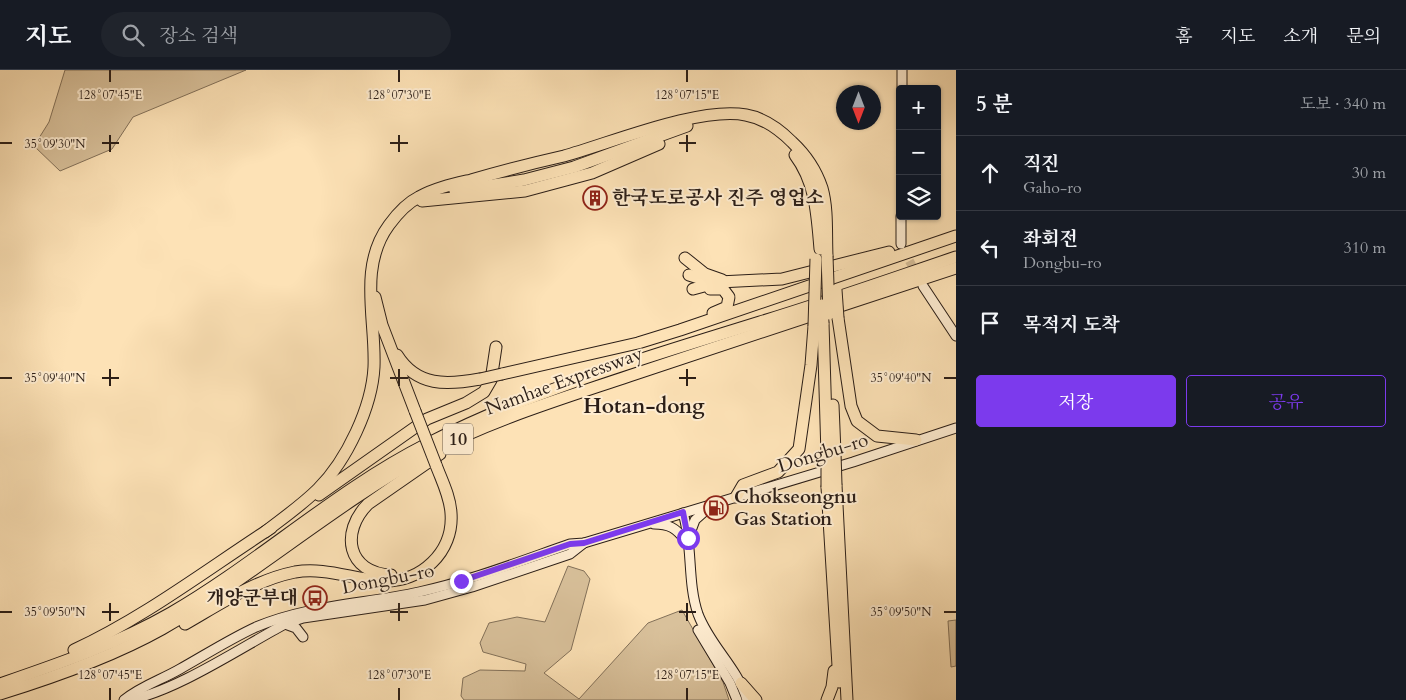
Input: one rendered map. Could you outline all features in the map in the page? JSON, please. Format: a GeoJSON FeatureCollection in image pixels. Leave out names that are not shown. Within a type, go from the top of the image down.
{"type":"FeatureCollection","features":[{"type":"Feature","properties":{"kind":"highway"},"geometry":{"type":"LineString","coordinates":[[265,532],[307,500],[329,477],[366,410],[371,396],[374,365],[369,297],[373,264],[384,232],[398,213],[418,197],[453,185],[710,115],[744,114],[754,117],[784,133],[799,148],[812,167],[822,188],[832,486],[840,638],[840,700]]}},
{"type":"Feature","properties":{"kind":"highway"},"geometry":{"type":"LineString","coordinates":[[412,412],[378,312],[375,275],[384,241],[400,217],[422,201],[446,192],[524,180],[574,167],[697,122],[734,119],[758,126],[779,138],[800,161],[809,179],[822,230]]}},
{"type":"Feature","properties":{"kind":"highway"},"geometry":{"type":"LineString","coordinates":[[378,312],[399,357],[417,375],[433,382],[448,384],[480,379],[654,338],[956,235]]}},
{"type":"Feature","properties":{"kind":"highway"},"geometry":{"type":"LineString","coordinates":[[654,338],[677,325],[727,307],[728,295],[721,288],[693,291],[715,282],[755,282],[790,277],[956,235]]}},
{"type":"Feature","properties":{"kind":"highway"},"geometry":{"type":"LineString","coordinates":[[824,257],[826,322],[850,406],[857,421],[877,436],[916,440]]}},
{"type":"Feature","properties":{"kind":"highway","name":"Namhae Expressway"},"geometry":{"type":"LineString","coordinates":[[0,683],[112,643],[171,613],[391,464],[462,427],[500,410],[638,360],[765,321],[956,257]]}},
{"type":"Feature","properties":{"kind":"highway"},"geometry":{"type":"LineString","coordinates":[[715,282],[688,265],[728,282]]}},
{"type":"Feature","properties":{"kind":"highway","name":"Namhae Expressway"},"geometry":{"type":"LineString","coordinates":[[0,694],[110,654],[160,630],[231,585],[385,479],[461,437],[566,397],[956,268]]}},
{"type":"Feature","properties":{"kind":"highway"},"geometry":{"type":"LineString","coordinates":[[160,630],[172,631],[256,585],[294,572],[323,571],[384,581],[402,579],[418,573],[441,552],[450,530],[450,506],[377,325],[371,284]]}},
{"type":"Feature","properties":{"kind":"highway"},"geometry":{"type":"LineString","coordinates":[[736,497],[743,485],[778,472],[799,450],[812,364],[826,322]]}},
{"type":"Feature","properties":{"kind":"highway"},"geometry":{"type":"LineString","coordinates":[[0,683],[14,673],[71,652],[103,637],[171,596],[427,419],[466,403],[484,392],[490,380],[496,347]]}},
{"type":"Feature","properties":{"kind":"highway"},"geometry":{"type":"LineString","coordinates":[[434,467],[444,518],[442,533],[435,551],[416,569],[402,574],[384,575],[369,568],[358,558],[351,547],[352,527],[359,513],[387,490],[429,464],[461,437]]}},
{"type":"Feature","properties":{"kind":"highway"},"geometry":{"type":"LineString","coordinates":[[827,700],[834,676],[840,638]]}},
{"type":"Feature","properties":{"kind":"highway"},"geometry":{"type":"LineString","coordinates":[[840,638],[847,700]]}},
{"type":"Feature","properties":{"kind":"highway"},"geometry":{"type":"LineString","coordinates":[[840,638],[854,700]]}},
{"type":"Feature","properties":{"kind":"highway"},"geometry":{"type":"LineString","coordinates":[[741,683],[747,699]]}},
{"type":"Feature","properties":{"kind":"street"},"geometry":{"type":"LineString","coordinates":[[902,70],[902,85]]}},
{"type":"Feature","properties":{"kind":"street"},"geometry":{"type":"LineString","coordinates":[[901,220],[901,244]]}},
{"type":"Feature","properties":{"kind":"street"},"geometry":{"type":"LineString","coordinates":[[923,286],[956,336]]}},
{"type":"Feature","properties":{"kind":"street","name":"Dongbu-ro"},"geometry":{"type":"LineString","coordinates":[[124,700],[136,689],[177,671],[256,627],[283,618],[340,604],[419,592],[461,581],[570,544],[584,543],[853,462],[956,428]]}},
{"type":"Feature","properties":{"kind":"street"},"geometry":{"type":"LineString","coordinates":[[715,503],[695,520],[686,540],[691,609],[700,635],[716,661],[730,683],[747,699]]}},
{"type":"Feature","properties":{"kind":"street"},"geometry":{"type":"LineString","coordinates":[[683,512],[694,600],[705,633],[741,683]]}},
{"type":"Feature","properties":{"kind":"street"},"geometry":{"type":"LineString","coordinates":[[643,524],[666,524],[674,528],[686,540]]}},
{"type":"Feature","properties":{"kind":"street","name":"Dongbu-ro"},"geometry":{"type":"LineString","coordinates":[[128,700],[141,698],[178,682],[285,624],[303,618],[435,597],[570,554],[584,543]]}},
{"type":"Feature","properties":{"kind":"street"},"geometry":{"type":"LineString","coordinates":[[285,624],[296,628],[303,637]]}},
{"type":"Feature","properties":{"kind":"shaded area"},"geometry":{"type":"Polygon","coordinates":[[[65,70],[246,70],[133,117],[112,149],[60,171],[34,146],[49,122],[65,70]]]}},
{"type":"Feature","properties":{"kind":"shaded area"},"geometry":{"type":"Polygon","coordinates":[[[568,566],[584,571],[590,579],[571,650],[544,673],[579,699],[648,623],[682,610],[723,682],[729,700],[464,700],[461,696],[463,678],[480,670],[525,671],[526,664],[483,652],[480,643],[489,623],[517,617],[545,622],[568,566]]]}},
{"type":"Feature","properties":{"kind":"shaded area"},"geometry":{"type":"Polygon","coordinates":[[[956,620],[956,666],[951,667],[948,621],[956,620]]]}},
{"type":"Feature","properties":{"kind":"tunnel"},"geometry":{"type":"LineString","coordinates":[[903,249],[917,275]]}},
{"type":"Feature","properties":{"kind":"place","name":"한국도로공사 진주 영업소"},"geometry":{"type":"Point","coordinates":[595,198]}},
{"type":"Feature","properties":{"kind":"place","name":"Chokseongnu Gas Station"},"geometry":{"type":"Point","coordinates":[716,508]}},
{"type":"Feature","properties":{"kind":"place","name":"개양군부대"},"geometry":{"type":"Point","coordinates":[315,598]}},
{"type":"Feature","properties":{"kind":"district","name":"Hotan-dong"},"geometry":{"type":"Point","coordinates":[644,406]}},
{"type":"Feature","properties":{"kind":"route"},"geometry":{"type":"LineString","coordinates":[[461,581],[570,544],[584,543],[683,512],[688,538]]}}]}
